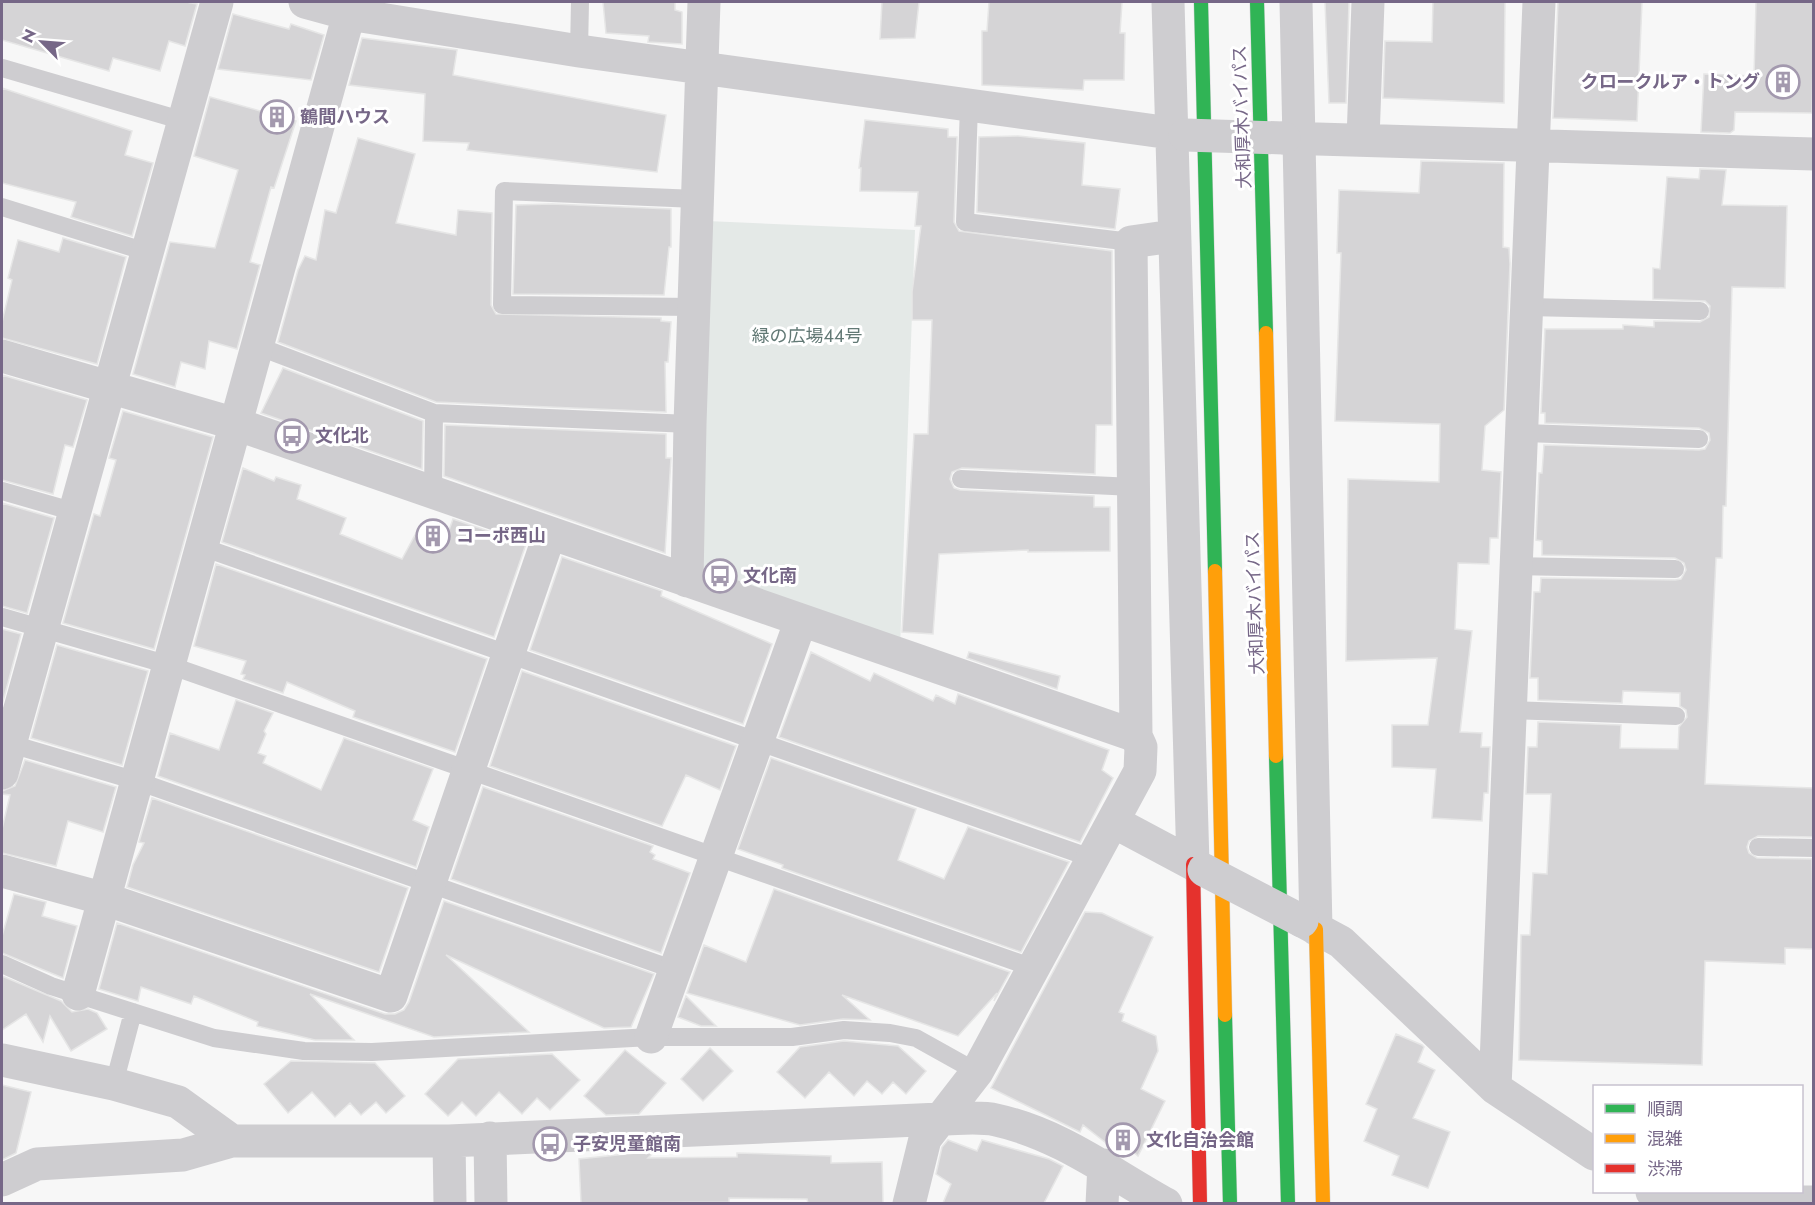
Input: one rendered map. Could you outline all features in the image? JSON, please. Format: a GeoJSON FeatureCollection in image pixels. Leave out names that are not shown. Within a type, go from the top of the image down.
{"type":"FeatureCollection","features":[{"type":"Feature","properties":{"kind":"highway","name":"大和厚木バイパス"},"geometry":{"type":"LineString","coordinates":[[1201,2],[1230,1203]]}},
{"type":"Feature","properties":{"kind":"highway","name":"大和厚木バイパス"},"geometry":{"type":"LineString","coordinates":[[1257,2],[1288,1203]]}},
{"type":"Feature","properties":{"kind":"highway"},"geometry":{"type":"LineString","coordinates":[[1199,867],[1200,1203]]}},
{"type":"Feature","properties":{"kind":"highway"},"geometry":{"type":"LineString","coordinates":[[1309,925],[1323,1203]]}},
{"type":"Feature","properties":{"kind":"street"},"geometry":{"type":"LineString","coordinates":[[4,753],[75,512],[217,2]]}},
{"type":"Feature","properties":{"kind":"street"},"geometry":{"type":"LineString","coordinates":[[305,2],[349,14],[579,51],[1178,134],[1814,154]]}},
{"type":"Feature","properties":{"kind":"street"},"geometry":{"type":"LineString","coordinates":[[687,581],[704,2]]}},
{"type":"Feature","properties":{"kind":"street"},"geometry":{"type":"LineString","coordinates":[[1168,2],[1178,134],[1173,236],[1199,867]]}},
{"type":"Feature","properties":{"kind":"street"},"geometry":{"type":"LineString","coordinates":[[1296,2],[1292,138],[1309,925]]}},
{"type":"Feature","properties":{"kind":"street"},"geometry":{"type":"LineString","coordinates":[[1363,139],[1368,2]]}},
{"type":"Feature","properties":{"kind":"street"},"geometry":{"type":"LineString","coordinates":[[1495,1088],[1539,2]]}},
{"type":"Feature","properties":{"kind":"street"},"geometry":{"type":"LineString","coordinates":[[78,994],[349,14]]}},
{"type":"Feature","properties":{"kind":"street"},"geometry":{"type":"LineString","coordinates":[[909,1203],[925,1139],[977,1072],[1140,771],[1142,747],[1136,736],[1131,242],[1173,236]]}},
{"type":"Feature","properties":{"kind":"street"},"geometry":{"type":"LineString","coordinates":[[2,357],[236,424],[1136,736]]}},
{"type":"Feature","properties":{"kind":"street"},"geometry":{"type":"LineString","coordinates":[[2,871],[105,899],[391,996],[550,533]]}},
{"type":"Feature","properties":{"kind":"street"},"geometry":{"type":"LineString","coordinates":[[651,1037],[801,620]]}},
{"type":"Feature","properties":{"kind":"street"},"geometry":{"type":"LineString","coordinates":[[1114,822],[1341,942],[1495,1088],[1593,1153]]}},
{"type":"Feature","properties":{"kind":"street"},"geometry":{"type":"LineString","coordinates":[[2,1060],[114,1084],[178,1102],[232,1140]]}},
{"type":"Feature","properties":{"kind":"street"},"geometry":{"type":"LineString","coordinates":[[2,1180],[37,1164],[183,1155],[232,1140],[449,1141],[940,1119],[994,1119],[1048,1136],[1104,1165],[1166,1203]]}},
{"type":"Feature","properties":{"kind":"street"},"geometry":{"type":"LineString","coordinates":[[490,1138],[491,1203]]}},
{"type":"Feature","properties":{"kind":"street"},"geometry":{"type":"LineString","coordinates":[[449,1141],[450,1203]]}},
{"type":"Feature","properties":{"kind":"street"},"geometry":{"type":"LineString","coordinates":[[1102,1203],[1104,1165]]}},
{"type":"Feature","properties":{"kind":"street"},"geometry":{"type":"LineString","coordinates":[[1655,1193],[1668,1202],[1814,1202]]}},
{"type":"Feature","properties":{"kind":"lane"},"geometry":{"type":"LineString","coordinates":[[579,51],[580,2]]}},
{"type":"Feature","properties":{"kind":"lane"},"geometry":{"type":"LineString","coordinates":[[2,68],[184,121]]}},
{"type":"Feature","properties":{"kind":"lane"},"geometry":{"type":"LineString","coordinates":[[969,106],[965,222],[1131,242]]}},
{"type":"Feature","properties":{"kind":"lane"},"geometry":{"type":"LineString","coordinates":[[694,307],[502,304],[504,191],[697,199]]}},
{"type":"Feature","properties":{"kind":"lane"},"geometry":{"type":"LineString","coordinates":[[2,207],[147,252]]}},
{"type":"Feature","properties":{"kind":"lane"},"geometry":{"type":"LineString","coordinates":[[1528,307],[1700,311]]}},
{"type":"Feature","properties":{"kind":"lane"},"geometry":{"type":"LineString","coordinates":[[257,346],[434,413],[690,424]]}},
{"type":"Feature","properties":{"kind":"lane"},"geometry":{"type":"LineString","coordinates":[[433,493],[434,413]]}},
{"type":"Feature","properties":{"kind":"lane"},"geometry":{"type":"LineString","coordinates":[[1522,433],[1699,438]]}},
{"type":"Feature","properties":{"kind":"lane"},"geometry":{"type":"LineString","coordinates":[[961,479],[1134,487]]}},
{"type":"Feature","properties":{"kind":"lane"},"geometry":{"type":"LineString","coordinates":[[2,490],[75,512]]}},
{"type":"Feature","properties":{"kind":"lane"},"geometry":{"type":"LineString","coordinates":[[201,546],[1094,859]]}},
{"type":"Feature","properties":{"kind":"lane"},"geometry":{"type":"LineString","coordinates":[[1517,566],[1675,569]]}},
{"type":"Feature","properties":{"kind":"lane"},"geometry":{"type":"LineString","coordinates":[[2,617],[169,665],[1032,967]]}},
{"type":"Feature","properties":{"kind":"lane"},"geometry":{"type":"LineString","coordinates":[[1511,710],[1676,716]]}},
{"type":"Feature","properties":{"kind":"lane"},"geometry":{"type":"LineString","coordinates":[[4,753],[137,781],[431,882],[675,970]]}},
{"type":"Feature","properties":{"kind":"lane"},"geometry":{"type":"LineString","coordinates":[[1758,847],[1814,848]]}},
{"type":"Feature","properties":{"kind":"lane"},"geometry":{"type":"LineString","coordinates":[[2,964],[51,986],[214,1038],[304,1051],[372,1052],[651,1037],[792,1037],[844,1030],[890,1033],[916,1038],[977,1072]]}},
{"type":"Feature","properties":{"kind":"lane"},"geometry":{"type":"LineString","coordinates":[[114,1084],[133,1012]]}},
{"type":"Feature","properties":{"kind":"green space","name":"緑の広場44号"},"geometry":{"type":"Polygon","coordinates":[[[707,221],[915,230],[900,649],[696,580],[707,221]]]}},
{"type":"Feature","properties":{"kind":"building"},"geometry":{"type":"Polygon","coordinates":[[[2,2],[186,2],[197,4],[185,46],[169,41],[160,71],[113,58],[109,71],[2,40],[2,2]]]}},
{"type":"Feature","properties":{"kind":"building"},"geometry":{"type":"Polygon","coordinates":[[[603,2],[675,2],[675,10],[682,12],[682,44],[648,42],[649,36],[606,33],[603,2]]]}},
{"type":"Feature","properties":{"kind":"building"},"geometry":{"type":"Polygon","coordinates":[[[882,2],[919,2],[915,38],[880,39],[882,2]]]}},
{"type":"Feature","properties":{"kind":"building"},"geometry":{"type":"Polygon","coordinates":[[[989,2],[1122,2],[1120,33],[1125,33],[1124,80],[1084,80],[1083,90],[982,85],[982,31],[987,31],[989,2]]]}},
{"type":"Feature","properties":{"kind":"building"},"geometry":{"type":"Polygon","coordinates":[[[1325,2],[1349,2],[1346,103],[1329,103],[1325,2]]]}},
{"type":"Feature","properties":{"kind":"building"},"geometry":{"type":"Polygon","coordinates":[[[1433,2],[1505,2],[1504,103],[1383,98],[1385,41],[1432,42],[1433,2]]]}},
{"type":"Feature","properties":{"kind":"building"},"geometry":{"type":"Polygon","coordinates":[[[1558,2],[1642,2],[1637,121],[1553,118],[1558,2]]]}},
{"type":"Feature","properties":{"kind":"building","name":"クロークルア・トング"},"geometry":{"type":"Polygon","coordinates":[[[1756,2],[1814,2],[1812,113],[1735,112],[1734,130],[1730,133],[1701,132],[1704,74],[1754,76],[1756,2]]]}},
{"type":"Feature","properties":{"kind":"building"},"geometry":{"type":"Polygon","coordinates":[[[233,14],[289,29],[291,24],[324,35],[311,80],[218,69],[233,14]]]}},
{"type":"Feature","properties":{"kind":"building"},"geometry":{"type":"Polygon","coordinates":[[[362,38],[457,50],[453,75],[666,115],[657,172],[467,150],[469,143],[423,141],[425,94],[349,85],[362,38]]]}},
{"type":"Feature","properties":{"kind":"building"},"geometry":{"type":"Polygon","coordinates":[[[2,88],[132,131],[125,155],[153,163],[132,236],[71,217],[76,202],[2,183],[2,88]]]}},
{"type":"Feature","properties":{"kind":"building"},"geometry":{"type":"Polygon","coordinates":[[[210,97],[296,121],[274,188],[271,187],[250,262],[260,265],[237,349],[209,341],[205,369],[181,362],[175,387],[133,374],[170,242],[215,248],[238,170],[194,156],[210,97]]]}},
{"type":"Feature","properties":{"kind":"building"},"geometry":{"type":"Polygon","coordinates":[[[865,120],[948,129],[948,137],[957,137],[954,222],[959,231],[1112,251],[1112,425],[1096,425],[1095,474],[962,468],[952,472],[950,479],[954,488],[960,490],[1094,496],[1094,507],[1110,507],[1110,551],[1028,552],[1028,550],[939,554],[933,634],[902,632],[914,434],[928,434],[932,320],[912,320],[912,292],[921,226],[915,226],[918,192],[860,191],[861,168],[859,168],[865,120]]]}},
{"type":"Feature","properties":{"kind":"building"},"geometry":{"type":"Polygon","coordinates":[[[1018,136],[1085,143],[1082,185],[1120,189],[1115,229],[977,212],[979,137],[1018,136]]]}},
{"type":"Feature","properties":{"kind":"building"},"geometry":{"type":"Polygon","coordinates":[[[358,138],[415,154],[396,223],[456,235],[458,210],[492,213],[491,305],[496,314],[661,318],[661,321],[671,322],[668,362],[665,362],[666,412],[436,402],[278,342],[298,270],[305,256],[316,260],[325,210],[336,213],[358,138]]]}},
{"type":"Feature","properties":{"kind":"building"},"geometry":{"type":"Polygon","coordinates":[[[1421,161],[1504,163],[1503,247],[1509,248],[1510,264],[1504,410],[1485,426],[1482,470],[1501,472],[1498,538],[1490,538],[1489,564],[1458,563],[1455,629],[1472,631],[1460,732],[1482,733],[1481,747],[1490,747],[1488,793],[1484,793],[1482,821],[1432,818],[1436,769],[1392,767],[1392,725],[1428,725],[1437,658],[1346,661],[1348,479],[1439,482],[1440,424],[1335,421],[1341,253],[1337,253],[1339,190],[1419,193],[1421,161]]]}},
{"type":"Feature","properties":{"kind":"building"},"geometry":{"type":"Polygon","coordinates":[[[1700,169],[1726,170],[1722,205],[1787,206],[1785,288],[1732,287],[1726,506],[1723,506],[1722,558],[1716,558],[1705,784],[1814,788],[1813,837],[1758,836],[1749,841],[1747,847],[1749,853],[1757,858],[1812,859],[1814,949],[1785,948],[1785,964],[1705,961],[1702,1065],[1519,1060],[1521,935],[1530,935],[1533,873],[1547,874],[1551,794],[1526,794],[1528,747],[1537,747],[1538,722],[1621,725],[1620,748],[1678,749],[1679,727],[1687,717],[1686,710],[1680,706],[1680,693],[1623,691],[1622,703],[1538,700],[1538,678],[1530,678],[1534,592],[1540,592],[1541,578],[1675,580],[1681,579],[1686,570],[1684,563],[1675,558],[1542,555],[1542,541],[1536,540],[1539,473],[1542,473],[1544,445],[1699,450],[1705,449],[1710,440],[1709,433],[1699,428],[1545,423],[1545,413],[1541,413],[1545,329],[1623,329],[1623,325],[1654,327],[1654,321],[1700,322],[1709,317],[1710,306],[1705,301],[1653,299],[1653,268],[1660,269],[1667,177],[1699,179],[1700,169]]]}},
{"type":"Feature","properties":{"kind":"building"},"geometry":{"type":"Polygon","coordinates":[[[552,204],[671,209],[671,247],[669,247],[664,295],[513,294],[516,205],[552,204]]]}},
{"type":"Feature","properties":{"kind":"building"},"geometry":{"type":"Polygon","coordinates":[[[63,238],[126,257],[97,364],[2,338],[2,322],[12,280],[8,278],[18,240],[59,252],[63,238]]]}},
{"type":"Feature","properties":{"kind":"building"},"geometry":{"type":"Polygon","coordinates":[[[283,368],[423,421],[422,469],[261,413],[283,368]]]}},
{"type":"Feature","properties":{"kind":"building"},"geometry":{"type":"Polygon","coordinates":[[[2,375],[87,400],[73,447],[65,445],[53,494],[2,480],[2,375]]]}},
{"type":"Feature","properties":{"kind":"building"},"geometry":{"type":"Polygon","coordinates":[[[123,411],[213,437],[154,649],[63,623],[94,514],[100,516],[116,460],[109,458],[123,411]]]}},
{"type":"Feature","properties":{"kind":"building"},"geometry":{"type":"Polygon","coordinates":[[[445,425],[666,434],[666,458],[671,458],[665,553],[444,476],[445,425]]]}},
{"type":"Feature","properties":{"kind":"building"},"geometry":{"type":"Polygon","coordinates":[[[243,468],[274,481],[276,477],[301,485],[297,499],[346,518],[340,534],[402,559],[421,524],[448,533],[453,519],[526,544],[494,637],[222,542],[243,468]]]}},
{"type":"Feature","properties":{"kind":"building"},"geometry":{"type":"Polygon","coordinates":[[[2,503],[54,518],[27,613],[2,606],[2,503]]]}},
{"type":"Feature","properties":{"kind":"building"},"geometry":{"type":"Polygon","coordinates":[[[562,557],[662,591],[661,596],[772,644],[743,724],[530,650],[562,557]]]}},
{"type":"Feature","properties":{"kind":"building"},"geometry":{"type":"Polygon","coordinates":[[[216,564],[487,659],[455,752],[353,717],[355,711],[287,682],[283,693],[243,679],[245,675],[241,674],[246,661],[194,646],[216,564]]]}},
{"type":"Feature","properties":{"kind":"building"},"geometry":{"type":"Polygon","coordinates":[[[2,629],[21,634],[2,705],[2,629]]]}},
{"type":"Feature","properties":{"kind":"building"},"geometry":{"type":"Polygon","coordinates":[[[57,645],[148,671],[122,765],[31,738],[57,645]]]}},
{"type":"Feature","properties":{"kind":"building"},"geometry":{"type":"Polygon","coordinates":[[[811,652],[870,681],[874,673],[933,701],[936,695],[955,704],[958,694],[1109,750],[1102,770],[1113,778],[1080,842],[779,737],[811,652]]]}},
{"type":"Feature","properties":{"kind":"building"},"geometry":{"type":"Polygon","coordinates":[[[969,652],[1060,676],[1057,689],[967,658],[969,652]]]}},
{"type":"Feature","properties":{"kind":"building"},"geometry":{"type":"Polygon","coordinates":[[[522,671],[736,746],[720,790],[686,775],[662,826],[490,766],[522,671]]]}},
{"type":"Feature","properties":{"kind":"building"},"geometry":{"type":"Polygon","coordinates":[[[236,700],[273,713],[264,731],[266,734],[258,753],[266,756],[263,763],[321,790],[344,738],[433,769],[413,820],[429,827],[416,867],[158,776],[170,733],[219,750],[236,700]]]}},
{"type":"Feature","properties":{"kind":"building"},"geometry":{"type":"Polygon","coordinates":[[[771,758],[916,809],[898,860],[944,879],[968,827],[1069,862],[1021,952],[782,868],[783,865],[738,849],[771,758]]]}},
{"type":"Feature","properties":{"kind":"building"},"geometry":{"type":"Polygon","coordinates":[[[25,760],[116,787],[103,832],[68,821],[56,866],[2,853],[2,829],[10,795],[2,794],[2,791],[15,786],[25,760]]]}},
{"type":"Feature","properties":{"kind":"building"},"geometry":{"type":"Polygon","coordinates":[[[483,787],[653,846],[650,852],[655,855],[653,859],[690,873],[661,953],[451,879],[483,787]]]}},
{"type":"Feature","properties":{"kind":"building"},"geometry":{"type":"Polygon","coordinates":[[[152,798],[408,888],[379,972],[127,887],[133,865],[144,843],[139,842],[152,798]]]}},
{"type":"Feature","properties":{"kind":"building"},"geometry":{"type":"Polygon","coordinates":[[[774,889],[1010,972],[994,1001],[997,993],[958,1036],[842,995],[870,1020],[843,1019],[800,1025],[687,993],[704,945],[746,962],[774,889]]]}},
{"type":"Feature","properties":{"kind":"building"},"geometry":{"type":"Polygon","coordinates":[[[14,894],[46,902],[42,916],[77,926],[63,978],[2,953],[2,936],[14,894]]]}},
{"type":"Feature","properties":{"kind":"building"},"geometry":{"type":"Polygon","coordinates":[[[444,901],[654,974],[631,1027],[604,1028],[446,955],[529,1032],[434,1037],[310,994],[354,1040],[315,1040],[257,1026],[258,1022],[194,996],[191,1004],[141,987],[138,1001],[99,989],[117,923],[385,1014],[395,1014],[404,1010],[409,1002],[444,901]]]}},
{"type":"Feature","properties":{"kind":"building"},"geometry":{"type":"Polygon","coordinates":[[[1085,912],[1102,913],[1153,937],[1119,1012],[1124,1014],[1122,1021],[1156,1036],[1158,1051],[1141,1089],[1165,1101],[1138,1156],[1130,1149],[1124,1157],[1083,1125],[1080,1132],[991,1088],[1085,912]]]}},
{"type":"Feature","properties":{"kind":"building"},"geometry":{"type":"Polygon","coordinates":[[[2,976],[61,1001],[72,1012],[88,1009],[97,1013],[107,1029],[71,1051],[50,1016],[43,1042],[26,1014],[2,1030],[2,976]]]}},
{"type":"Feature","properties":{"kind":"building"},"geometry":{"type":"Polygon","coordinates":[[[686,996],[716,1026],[701,1026],[678,1017],[686,996]]]}},
{"type":"Feature","properties":{"kind":"building"},"geometry":{"type":"Polygon","coordinates":[[[1396,1034],[1422,1045],[1424,1047],[1418,1062],[1435,1070],[1413,1118],[1450,1132],[1428,1188],[1392,1175],[1399,1156],[1364,1141],[1377,1109],[1366,1104],[1396,1034]]]}},
{"type":"Feature","properties":{"kind":"building"},"geometry":{"type":"Polygon","coordinates":[[[844,1041],[898,1046],[926,1071],[906,1094],[893,1082],[882,1094],[867,1081],[854,1096],[829,1072],[805,1098],[777,1072],[800,1047],[844,1041]]]}},
{"type":"Feature","properties":{"kind":"building"},"geometry":{"type":"Polygon","coordinates":[[[710,1048],[733,1071],[703,1101],[681,1079],[710,1048]]]}},
{"type":"Feature","properties":{"kind":"building"},"geometry":{"type":"Polygon","coordinates":[[[625,1050],[666,1083],[639,1114],[606,1115],[584,1096],[625,1050]]]}},
{"type":"Feature","properties":{"kind":"building"},"geometry":{"type":"Polygon","coordinates":[[[552,1054],[580,1080],[550,1110],[537,1098],[522,1114],[499,1092],[476,1116],[462,1102],[448,1116],[425,1094],[458,1059],[552,1054]]]}},
{"type":"Feature","properties":{"kind":"building"},"geometry":{"type":"Polygon","coordinates":[[[291,1061],[375,1063],[405,1096],[386,1113],[376,1102],[361,1115],[350,1103],[335,1117],[312,1092],[288,1113],[264,1084],[291,1061]]]}},
{"type":"Feature","properties":{"kind":"building"},"geometry":{"type":"Polygon","coordinates":[[[2,1085],[31,1092],[16,1153],[2,1160],[2,1085]]]}},
{"type":"Feature","properties":{"kind":"building"},"geometry":{"type":"Polygon","coordinates":[[[948,1140],[977,1151],[982,1140],[1049,1159],[1063,1166],[1044,1203],[943,1203],[951,1184],[936,1174],[942,1147],[948,1140]]]}},
{"type":"Feature","properties":{"kind":"building"},"geometry":{"type":"Polygon","coordinates":[[[655,1151],[648,1158],[737,1157],[737,1153],[831,1156],[831,1163],[882,1162],[883,1203],[808,1203],[807,1199],[729,1198],[729,1202],[581,1203],[579,1159],[655,1151]]]}},
{"type":"Feature","properties":{"kind":"traffic: fast"},"geometry":{"type":"LineString","coordinates":[[1201,2],[1215,571]]}},
{"type":"Feature","properties":{"kind":"traffic: fast"},"geometry":{"type":"LineString","coordinates":[[1257,2],[1266,333]]}},
{"type":"Feature","properties":{"kind":"traffic: fast"},"geometry":{"type":"LineString","coordinates":[[1276,756],[1288,1204]]}},
{"type":"Feature","properties":{"kind":"traffic: fast"},"geometry":{"type":"LineString","coordinates":[[1225,1015],[1230,1204]]}},
{"type":"Feature","properties":{"kind":"traffic: slow"},"geometry":{"type":"LineString","coordinates":[[1266,333],[1276,756]]}},
{"type":"Feature","properties":{"kind":"traffic: slow"},"geometry":{"type":"LineString","coordinates":[[1215,571],[1225,1015]]}},
{"type":"Feature","properties":{"kind":"traffic: slow"},"geometry":{"type":"LineString","coordinates":[[1316,929],[1323,1204]]}},
{"type":"Feature","properties":{"kind":"traffic: jam"},"geometry":{"type":"LineString","coordinates":[[1193,864],[1200,1204]]}},
{"type":"Feature","properties":{"kind":"place","name":"クロークルア・トング"},"geometry":{"type":"Point","coordinates":[1783,82]}},
{"type":"Feature","properties":{"kind":"place","name":"鶴間ハウス"},"geometry":{"type":"Point","coordinates":[277,117]}},
{"type":"Feature","properties":{"kind":"place","name":"文化北"},"geometry":{"type":"Point","coordinates":[292,436]}},
{"type":"Feature","properties":{"kind":"place","name":"コーポ西山"},"geometry":{"type":"Point","coordinates":[433,536]}},
{"type":"Feature","properties":{"kind":"place","name":"文化南"},"geometry":{"type":"Point","coordinates":[720,576]}},
{"type":"Feature","properties":{"kind":"place","name":"文化自治会館"},"geometry":{"type":"Point","coordinates":[1123,1140]}},
{"type":"Feature","properties":{"kind":"place","name":"子安児童館南"},"geometry":{"type":"Point","coordinates":[550,1144]}}]}
